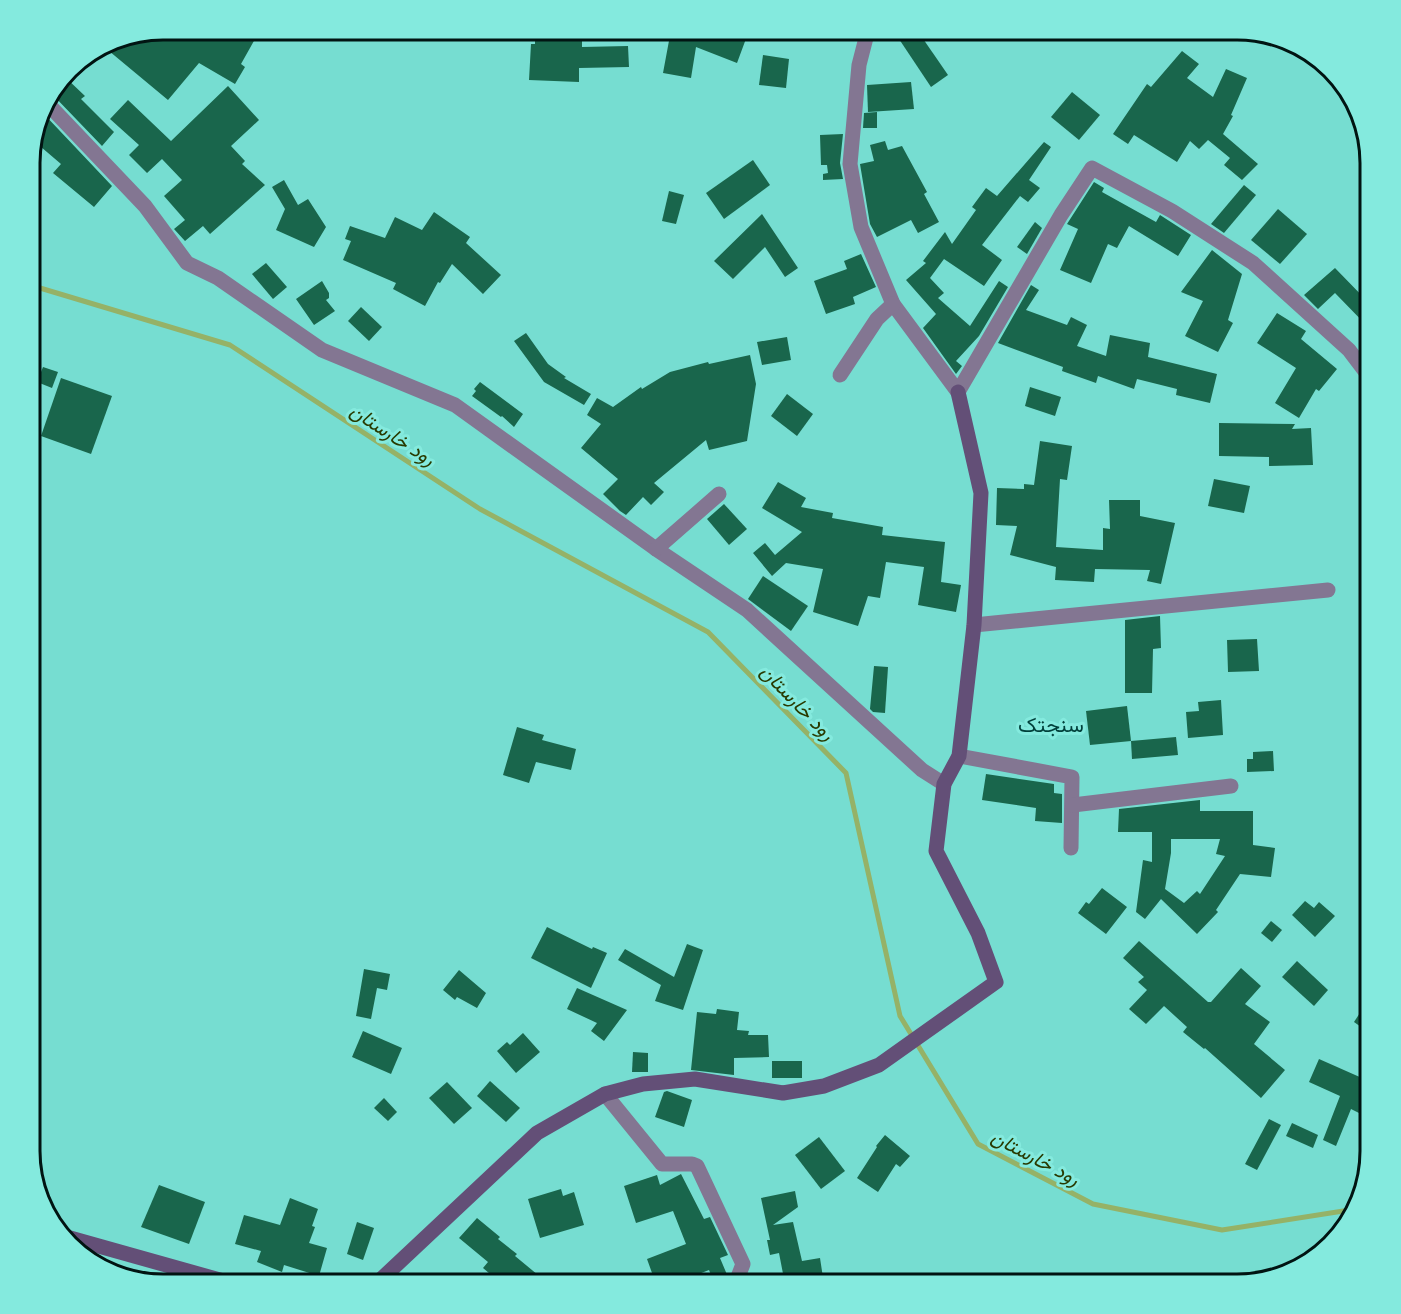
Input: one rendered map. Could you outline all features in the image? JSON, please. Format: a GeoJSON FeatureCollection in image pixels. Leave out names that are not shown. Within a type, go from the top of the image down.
{"type":"FeatureCollection","features":[{"type":"Feature","properties":{"kind":"street"},"geometry":{"type":"LineString","coordinates":[[387,1274],[537,1133],[605,1094],[643,1084],[695,1079],[783,1093],[824,1086],[879,1065],[996,982],[978,933],[936,851],[944,784],[959,756],[974,625],[981,493],[958,392],[893,304],[861,227],[850,164],[859,65],[865,40]]}},
{"type":"Feature","properties":{"kind":"street"},"geometry":{"type":"LineString","coordinates":[[53,109],[145,207],[187,263],[218,278],[322,350],[455,405],[656,549],[747,610],[922,770],[944,784]]}},
{"type":"Feature","properties":{"kind":"street"},"geometry":{"type":"LineString","coordinates":[[958,392],[1061,215],[1092,168],[1172,211],[1253,263],[1349,350],[1360,364]]}},
{"type":"Feature","properties":{"kind":"street"},"geometry":{"type":"LineString","coordinates":[[840,375],[878,319],[893,304]]}},
{"type":"Feature","properties":{"kind":"street"},"geometry":{"type":"LineString","coordinates":[[656,549],[719,494]]}},
{"type":"Feature","properties":{"kind":"street"},"geometry":{"type":"LineString","coordinates":[[974,625],[1328,590]]}},
{"type":"Feature","properties":{"kind":"street"},"geometry":{"type":"LineString","coordinates":[[959,756],[1072,777],[1071,848]]}},
{"type":"Feature","properties":{"kind":"street"},"geometry":{"type":"LineString","coordinates":[[1073,806],[1231,786]]}},
{"type":"Feature","properties":{"kind":"street"},"geometry":{"type":"LineString","coordinates":[[605,1094],[662,1164],[697,1166],[743,1264],[739,1274]]}},
{"type":"Feature","properties":{"kind":"street"},"geometry":{"type":"LineString","coordinates":[[82,1241],[198,1274]]}},
{"type":"Feature","properties":{"kind":"building"},"geometry":{"type":"Polygon","coordinates":[[[164,40],[254,40],[241,64],[245,67],[235,84],[199,63],[168,100],[111,53],[140,43],[164,40]]]}},
{"type":"Feature","properties":{"kind":"building"},"geometry":{"type":"Polygon","coordinates":[[[535,40],[582,40],[582,47],[628,46],[629,67],[579,68],[579,82],[529,80],[531,44],[535,44],[535,40]]]}},
{"type":"Feature","properties":{"kind":"building"},"geometry":{"type":"Polygon","coordinates":[[[669,40],[746,40],[737,63],[696,47],[691,78],[663,73],[669,40]]]}},
{"type":"Feature","properties":{"kind":"building"},"geometry":{"type":"Polygon","coordinates":[[[900,40],[924,40],[948,75],[931,87],[900,40]]]}},
{"type":"Feature","properties":{"kind":"building"},"geometry":{"type":"Polygon","coordinates":[[[1182,51],[1199,64],[1187,78],[1213,97],[1226,69],[1247,78],[1231,115],[1233,116],[1223,134],[1258,164],[1242,180],[1224,165],[1230,158],[1208,140],[1199,149],[1190,141],[1177,162],[1134,135],[1128,144],[1113,134],[1147,84],[1151,87],[1182,51]]]}},
{"type":"Feature","properties":{"kind":"building"},"geometry":{"type":"Polygon","coordinates":[[[763,55],[789,59],[786,88],[759,85],[763,55]]]}},
{"type":"Feature","properties":{"kind":"building"},"geometry":{"type":"Polygon","coordinates":[[[911,82],[914,109],[868,112],[867,85],[911,82]]]}},
{"type":"Feature","properties":{"kind":"building"},"geometry":{"type":"Polygon","coordinates":[[[71,83],[85,96],[81,99],[114,132],[102,146],[58,100],[71,83]]]}},
{"type":"Feature","properties":{"kind":"building"},"geometry":{"type":"Polygon","coordinates":[[[228,86],[259,120],[231,146],[245,161],[242,164],[265,185],[210,234],[203,226],[185,241],[174,229],[185,220],[164,196],[182,180],[162,159],[147,173],[129,155],[139,145],[110,119],[128,100],[171,141],[228,86]]]}},
{"type":"Feature","properties":{"kind":"building"},"geometry":{"type":"Polygon","coordinates":[[[1072,92],[1100,115],[1079,140],[1051,117],[1072,92]]]}},
{"type":"Feature","properties":{"kind":"building"},"geometry":{"type":"Polygon","coordinates":[[[877,112],[877,128],[863,128],[864,113],[877,112]]]}},
{"type":"Feature","properties":{"kind":"building"},"geometry":{"type":"Polygon","coordinates":[[[49,120],[112,186],[94,207],[53,173],[61,164],[42,148],[49,120]]]}},
{"type":"Feature","properties":{"kind":"building"},"geometry":{"type":"Polygon","coordinates":[[[843,134],[840,163],[843,179],[823,180],[823,174],[828,173],[827,165],[821,165],[820,135],[843,134]]]}},
{"type":"Feature","properties":{"kind":"building"},"geometry":{"type":"Polygon","coordinates":[[[885,141],[888,150],[902,146],[927,192],[924,194],[939,222],[918,233],[911,220],[877,237],[870,224],[860,164],[874,161],[870,145],[885,141]]]}},
{"type":"Feature","properties":{"kind":"building"},"geometry":{"type":"Polygon","coordinates":[[[1044,142],[1051,147],[1029,180],[1040,188],[1028,202],[1020,196],[982,245],[1002,260],[984,286],[944,259],[930,278],[944,293],[938,298],[970,326],[999,281],[1008,287],[979,336],[956,361],[962,366],[956,374],[923,328],[936,314],[906,280],[926,263],[923,261],[945,232],[952,244],[976,210],[972,207],[986,188],[997,196],[1044,142]]]}},
{"type":"Feature","properties":{"kind":"building"},"geometry":{"type":"Polygon","coordinates":[[[753,160],[770,185],[724,219],[706,193],[753,160]]]}},
{"type":"Feature","properties":{"kind":"building"},"geometry":{"type":"Polygon","coordinates":[[[284,180],[298,205],[308,199],[326,227],[314,247],[276,230],[285,209],[272,187],[284,180]]]}},
{"type":"Feature","properties":{"kind":"building"},"geometry":{"type":"Polygon","coordinates":[[[1094,182],[1104,188],[1102,192],[1156,222],[1160,215],[1191,235],[1178,256],[1129,226],[1117,248],[1108,244],[1091,283],[1060,270],[1078,229],[1067,224],[1094,182]]]}},
{"type":"Feature","properties":{"kind":"building"},"geometry":{"type":"Polygon","coordinates":[[[1244,185],[1256,195],[1224,233],[1211,224],[1244,185]]]}},
{"type":"Feature","properties":{"kind":"building"},"geometry":{"type":"Polygon","coordinates":[[[669,191],[684,195],[676,224],[662,221],[669,191]]]}},
{"type":"Feature","properties":{"kind":"building"},"geometry":{"type":"Polygon","coordinates":[[[1278,209],[1307,234],[1280,264],[1251,240],[1278,209]]]}},
{"type":"Feature","properties":{"kind":"building"},"geometry":{"type":"Polygon","coordinates":[[[434,212],[470,237],[466,243],[501,275],[483,294],[452,264],[440,283],[438,282],[425,306],[393,289],[396,283],[343,260],[351,241],[345,239],[350,226],[385,238],[395,217],[422,230],[434,212]]]}},
{"type":"Feature","properties":{"kind":"building"},"geometry":{"type":"Polygon","coordinates":[[[762,214],[798,268],[785,277],[765,247],[733,279],[714,261],[762,214]]]}},
{"type":"Feature","properties":{"kind":"building"},"geometry":{"type":"Polygon","coordinates":[[[1035,222],[1042,228],[1027,254],[1017,247],[1035,222]]]}},
{"type":"Feature","properties":{"kind":"building"},"geometry":{"type":"Polygon","coordinates":[[[1212,250],[1242,274],[1228,320],[1233,323],[1218,352],[1185,336],[1203,301],[1181,292],[1212,250]]]}},
{"type":"Feature","properties":{"kind":"building"},"geometry":{"type":"Polygon","coordinates":[[[861,254],[876,287],[853,297],[855,304],[826,314],[814,281],[847,269],[844,261],[861,254]]]}},
{"type":"Feature","properties":{"kind":"building"},"geometry":{"type":"Polygon","coordinates":[[[266,263],[287,287],[273,299],[252,274],[266,263]]]}},
{"type":"Feature","properties":{"kind":"building"},"geometry":{"type":"Polygon","coordinates":[[[1335,268],[1360,294],[1360,319],[1335,293],[1318,309],[1304,295],[1335,268]]]}},
{"type":"Feature","properties":{"kind":"building"},"geometry":{"type":"Polygon","coordinates":[[[322,281],[329,293],[329,298],[326,300],[335,311],[314,325],[296,299],[322,281]]]}},
{"type":"Feature","properties":{"kind":"building"},"geometry":{"type":"Polygon","coordinates":[[[1031,285],[1039,290],[1026,310],[1067,325],[1071,317],[1087,325],[1077,346],[1106,356],[1110,335],[1150,343],[1148,357],[1217,374],[1210,403],[1176,395],[1177,389],[1137,379],[1134,389],[1098,376],[1096,383],[1062,371],[1063,367],[998,343],[1031,285]]]}},
{"type":"Feature","properties":{"kind":"building"},"geometry":{"type":"Polygon","coordinates":[[[361,307],[382,327],[369,341],[348,321],[361,307]]]}},
{"type":"Feature","properties":{"kind":"building"},"geometry":{"type":"Polygon","coordinates":[[[1277,313],[1306,331],[1301,339],[1337,369],[1319,391],[1316,389],[1299,418],[1275,403],[1296,368],[1257,343],[1277,313]]]}},
{"type":"Feature","properties":{"kind":"building"},"geometry":{"type":"Polygon","coordinates":[[[526,333],[548,364],[566,377],[564,378],[591,394],[584,405],[544,382],[514,341],[526,333]]]}},
{"type":"Feature","properties":{"kind":"building"},"geometry":{"type":"Polygon","coordinates":[[[787,337],[791,360],[762,365],[757,342],[787,337]]]}},
{"type":"Feature","properties":{"kind":"building"},"geometry":{"type":"Polygon","coordinates":[[[750,355],[756,384],[747,441],[709,450],[706,440],[654,483],[664,492],[651,505],[643,497],[626,515],[620,511],[603,494],[618,479],[581,448],[601,424],[587,415],[597,398],[613,407],[641,387],[642,389],[670,372],[708,362],[709,364],[750,355]]]}},
{"type":"Feature","properties":{"kind":"building"},"geometry":{"type":"Polygon","coordinates":[[[43,367],[58,372],[52,388],[41,384],[43,367]]]}},
{"type":"Feature","properties":{"kind":"building"},"geometry":{"type":"Polygon","coordinates":[[[61,378],[112,396],[91,454],[41,436],[61,378]]]}},
{"type":"Feature","properties":{"kind":"building"},"geometry":{"type":"Polygon","coordinates":[[[480,382],[523,414],[514,427],[472,396],[480,382]]]}},
{"type":"Feature","properties":{"kind":"building"},"geometry":{"type":"Polygon","coordinates":[[[1030,387],[1061,397],[1055,416],[1025,406],[1030,387]]]}},
{"type":"Feature","properties":{"kind":"building"},"geometry":{"type":"Polygon","coordinates":[[[787,394],[813,414],[797,436],[771,416],[787,394]]]}},
{"type":"Feature","properties":{"kind":"building"},"geometry":{"type":"Polygon","coordinates":[[[1219,423],[1295,424],[1292,429],[1311,428],[1313,465],[1269,466],[1269,457],[1219,456],[1219,423]]]}},
{"type":"Feature","properties":{"kind":"building"},"geometry":{"type":"Polygon","coordinates":[[[1040,441],[1072,446],[1067,480],[1060,479],[1056,547],[1103,550],[1103,528],[1110,529],[1109,500],[1140,500],[1140,516],[1175,523],[1161,584],[1147,581],[1150,570],[1095,569],[1094,582],[1055,580],[1056,567],[1010,555],[1017,526],[996,525],[997,488],[1024,489],[1024,484],[1034,485],[1040,441]]]}},
{"type":"Feature","properties":{"kind":"building"},"geometry":{"type":"Polygon","coordinates":[[[1214,479],[1250,486],[1244,513],[1208,506],[1214,479]]]}},
{"type":"Feature","properties":{"kind":"building"},"geometry":{"type":"Polygon","coordinates":[[[778,482],[806,498],[801,507],[833,513],[832,518],[883,527],[882,535],[945,542],[941,582],[961,585],[956,612],[918,605],[924,567],[886,562],[880,598],[868,596],[858,626],[813,612],[823,569],[786,563],[772,576],[753,553],[765,543],[775,555],[802,532],[762,508],[778,482]]]}},
{"type":"Feature","properties":{"kind":"building"},"geometry":{"type":"Polygon","coordinates":[[[724,504],[747,529],[729,545],[707,519],[724,504]]]}},
{"type":"Feature","properties":{"kind":"building"},"geometry":{"type":"Polygon","coordinates":[[[763,576],[808,606],[791,631],[748,599],[763,576]]]}},
{"type":"Feature","properties":{"kind":"building"},"geometry":{"type":"Polygon","coordinates":[[[1160,616],[1161,648],[1153,649],[1152,693],[1125,693],[1125,620],[1160,616]]]}},
{"type":"Feature","properties":{"kind":"building"},"geometry":{"type":"Polygon","coordinates":[[[1257,639],[1259,671],[1228,672],[1227,640],[1257,639]]]}},
{"type":"Feature","properties":{"kind":"building"},"geometry":{"type":"Polygon","coordinates":[[[874,666],[888,667],[885,713],[873,712],[870,709],[874,666]]]}},
{"type":"Feature","properties":{"kind":"building"},"geometry":{"type":"Polygon","coordinates":[[[1221,700],[1223,735],[1188,738],[1186,712],[1199,711],[1198,702],[1221,700]]]}},
{"type":"Feature","properties":{"kind":"building"},"geometry":{"type":"Polygon","coordinates":[[[1127,706],[1131,741],[1090,745],[1086,711],[1127,706]]]}},
{"type":"Feature","properties":{"kind":"building"},"geometry":{"type":"Polygon","coordinates":[[[517,727],[544,735],[542,740],[576,749],[571,770],[536,762],[529,783],[503,775],[517,727]]]}},
{"type":"Feature","properties":{"kind":"building"},"geometry":{"type":"Polygon","coordinates":[[[1176,737],[1178,755],[1132,759],[1131,741],[1176,737]]]}},
{"type":"Feature","properties":{"kind":"building"},"geometry":{"type":"Polygon","coordinates":[[[1273,751],[1274,771],[1247,772],[1247,759],[1253,759],[1253,752],[1273,751]]]}},
{"type":"Feature","properties":{"kind":"building"},"geometry":{"type":"Polygon","coordinates":[[[986,774],[1054,784],[1054,793],[1062,794],[1062,823],[1035,821],[1036,808],[982,800],[986,774]]]}},
{"type":"Feature","properties":{"kind":"building"},"geometry":{"type":"Polygon","coordinates":[[[1200,800],[1200,811],[1253,811],[1253,845],[1275,848],[1271,877],[1240,874],[1216,910],[1218,912],[1197,934],[1161,899],[1145,919],[1136,912],[1143,860],[1152,862],[1152,832],[1118,832],[1119,809],[1200,800]],[[1171,839],[1165,889],[1184,903],[1197,891],[1200,894],[1225,856],[1216,854],[1220,839],[1171,839]]]}},
{"type":"Feature","properties":{"kind":"building"},"geometry":{"type":"Polygon","coordinates":[[[1102,888],[1127,907],[1106,934],[1078,913],[1086,902],[1089,904],[1102,888]]]}},
{"type":"Feature","properties":{"kind":"building"},"geometry":{"type":"Polygon","coordinates":[[[1305,901],[1314,908],[1319,902],[1335,916],[1315,937],[1292,915],[1305,901]]]}},
{"type":"Feature","properties":{"kind":"building"},"geometry":{"type":"Polygon","coordinates":[[[1271,921],[1282,930],[1272,942],[1261,933],[1271,921]]]}},
{"type":"Feature","properties":{"kind":"building"},"geometry":{"type":"Polygon","coordinates":[[[547,927],[592,949],[593,947],[607,953],[591,988],[531,958],[547,927]]]}},
{"type":"Feature","properties":{"kind":"building"},"geometry":{"type":"Polygon","coordinates":[[[1139,941],[1208,1002],[1211,1002],[1241,968],[1261,986],[1245,1004],[1270,1022],[1254,1044],[1285,1070],[1261,1098],[1205,1048],[1183,1032],[1187,1027],[1164,1006],[1146,1024],[1129,1009],[1147,990],[1138,982],[1144,977],[1123,958],[1139,941]]]}},
{"type":"Feature","properties":{"kind":"building"},"geometry":{"type":"Polygon","coordinates":[[[687,944],[703,950],[683,1010],[655,1001],[661,985],[618,960],[625,949],[674,977],[687,944]]]}},
{"type":"Feature","properties":{"kind":"building"},"geometry":{"type":"Polygon","coordinates":[[[1297,961],[1328,990],[1314,1006],[1282,977],[1297,961]]]}},
{"type":"Feature","properties":{"kind":"building"},"geometry":{"type":"Polygon","coordinates":[[[364,969],[390,974],[387,990],[377,988],[371,1019],[356,1016],[364,969]]]}},
{"type":"Feature","properties":{"kind":"building"},"geometry":{"type":"Polygon","coordinates":[[[459,970],[486,993],[477,1008],[457,997],[455,1000],[443,990],[459,970]]]}},
{"type":"Feature","properties":{"kind":"building"},"geometry":{"type":"Polygon","coordinates":[[[577,988],[627,1010],[604,1041],[591,1031],[597,1023],[567,1009],[577,988]]]}},
{"type":"Feature","properties":{"kind":"building"},"geometry":{"type":"Polygon","coordinates":[[[717,1009],[739,1012],[737,1030],[749,1031],[748,1035],[768,1035],[769,1057],[734,1058],[734,1075],[691,1070],[697,1012],[716,1014],[717,1009]]]}},
{"type":"Feature","properties":{"kind":"building"},"geometry":{"type":"Polygon","coordinates":[[[1360,1013],[1360,1026],[1354,1022],[1360,1013]]]}},
{"type":"Feature","properties":{"kind":"building"},"geometry":{"type":"Polygon","coordinates":[[[363,1031],[402,1048],[391,1074],[352,1057],[363,1031]]]}},
{"type":"Feature","properties":{"kind":"building"},"geometry":{"type":"Polygon","coordinates":[[[523,1033],[540,1052],[516,1073],[497,1051],[507,1042],[510,1045],[523,1033]]]}},
{"type":"Feature","properties":{"kind":"building"},"geometry":{"type":"Polygon","coordinates":[[[633,1052],[648,1053],[648,1072],[632,1072],[633,1052]]]}},
{"type":"Feature","properties":{"kind":"building"},"geometry":{"type":"Polygon","coordinates":[[[1319,1059],[1360,1077],[1360,1114],[1351,1109],[1336,1146],[1323,1140],[1340,1096],[1309,1082],[1319,1059]]]}},
{"type":"Feature","properties":{"kind":"building"},"geometry":{"type":"Polygon","coordinates":[[[772,1061],[802,1061],[802,1078],[772,1078],[772,1061]]]}},
{"type":"Feature","properties":{"kind":"building"},"geometry":{"type":"Polygon","coordinates":[[[490,1081],[520,1108],[506,1122],[477,1096],[490,1081]]]}},
{"type":"Feature","properties":{"kind":"building"},"geometry":{"type":"Polygon","coordinates":[[[447,1082],[472,1108],[454,1124],[429,1098],[447,1082]]]}},
{"type":"Feature","properties":{"kind":"building"},"geometry":{"type":"Polygon","coordinates":[[[664,1092],[692,1100],[684,1127],[655,1117],[664,1092]]]}},
{"type":"Feature","properties":{"kind":"building"},"geometry":{"type":"Polygon","coordinates":[[[384,1098],[397,1112],[388,1121],[374,1108],[384,1098]]]}},
{"type":"Feature","properties":{"kind":"building"},"geometry":{"type":"Polygon","coordinates":[[[1269,1119],[1281,1125],[1257,1170],[1245,1164],[1269,1119]]]}},
{"type":"Feature","properties":{"kind":"building"},"geometry":{"type":"Polygon","coordinates":[[[1292,1123],[1318,1135],[1313,1148],[1286,1136],[1292,1123]]]}},
{"type":"Feature","properties":{"kind":"building"},"geometry":{"type":"Polygon","coordinates":[[[885,1135],[910,1156],[900,1167],[896,1164],[878,1192],[857,1178],[885,1135]]]}},
{"type":"Feature","properties":{"kind":"building"},"geometry":{"type":"Polygon","coordinates":[[[819,1137],[845,1171],[821,1189],[795,1155],[819,1137]]]}},
{"type":"Feature","properties":{"kind":"building"},"geometry":{"type":"Polygon","coordinates":[[[681,1174],[704,1219],[710,1217],[728,1255],[720,1258],[727,1274],[711,1274],[709,1270],[699,1274],[652,1274],[647,1259],[686,1244],[673,1211],[636,1223],[624,1186],[657,1175],[660,1185],[681,1174]]]}},
{"type":"Feature","properties":{"kind":"building"},"geometry":{"type":"Polygon","coordinates":[[[159,1185],[205,1202],[189,1244],[141,1227],[159,1185]]]}},
{"type":"Feature","properties":{"kind":"building"},"geometry":{"type":"Polygon","coordinates":[[[561,1189],[563,1196],[574,1192],[584,1225],[540,1238],[528,1199],[561,1189]]]}},
{"type":"Feature","properties":{"kind":"building"},"geometry":{"type":"Polygon","coordinates":[[[795,1191],[798,1207],[773,1225],[793,1222],[802,1261],[820,1258],[822,1274],[783,1274],[779,1253],[770,1255],[767,1240],[770,1240],[761,1198],[795,1191]]]}},
{"type":"Feature","properties":{"kind":"building"},"geometry":{"type":"Polygon","coordinates":[[[290,1198],[318,1209],[309,1243],[327,1248],[320,1274],[284,1265],[282,1272],[257,1262],[261,1251],[235,1244],[244,1215],[280,1225],[290,1198]]]}},
{"type":"Feature","properties":{"kind":"building"},"geometry":{"type":"Polygon","coordinates":[[[477,1218],[500,1237],[498,1239],[537,1274],[490,1274],[483,1268],[488,1262],[459,1238],[477,1218]]]}},
{"type":"Feature","properties":{"kind":"building"},"geometry":{"type":"Polygon","coordinates":[[[357,1222],[374,1228],[363,1260],[347,1254],[357,1222]]]}},
{"type":"Feature","properties":{"kind":"waterway","name":"رود خارستان"},"geometry":{"type":"LineString","coordinates":[[41,288],[230,345],[480,509],[708,632],[846,773],[900,1016],[978,1144],[1093,1204],[1222,1230],[1345,1211]]}},
{"type":"Feature","properties":{"kind":"district","name":"سنجتک"},"geometry":{"type":"Point","coordinates":[1051,724]}}]}
